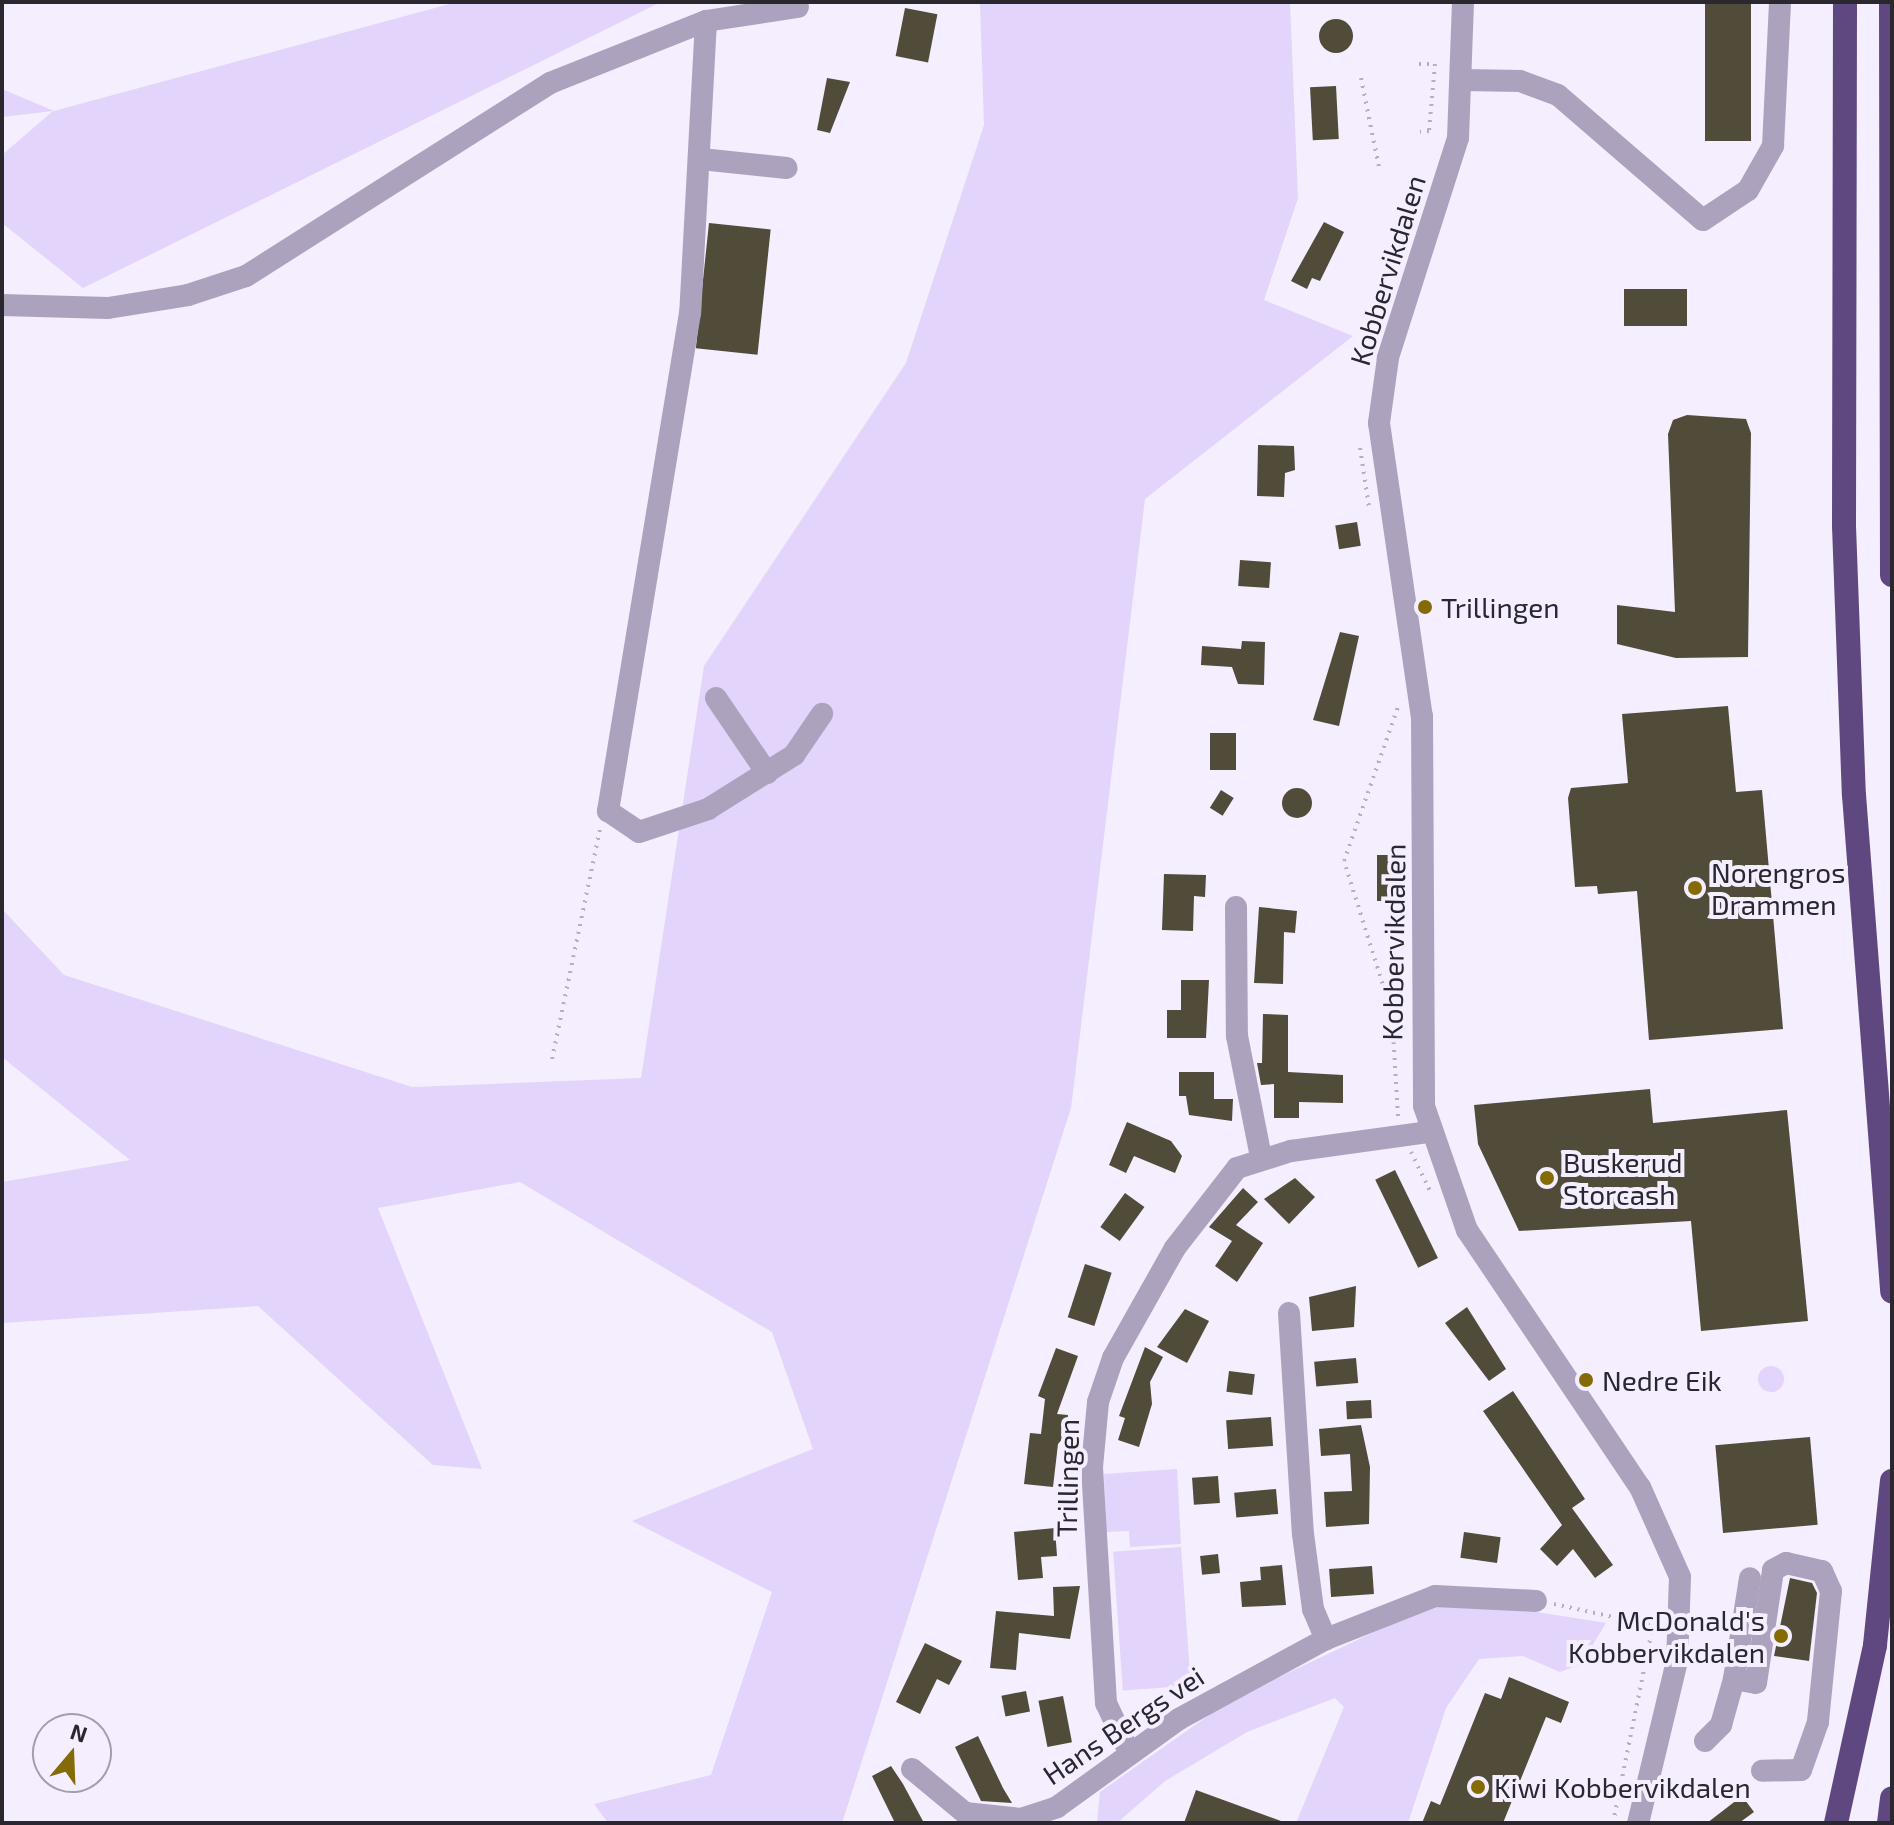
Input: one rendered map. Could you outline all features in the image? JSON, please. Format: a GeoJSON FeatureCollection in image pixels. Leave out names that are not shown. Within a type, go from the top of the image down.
{"type":"FeatureCollection","features":[{"type":"Feature","properties":{"kind":"highway"},"geometry":{"type":"LineString","coordinates":[[1845,2],[1844,526],[1854,795],[1892,1292]]}},
{"type":"Feature","properties":{"kind":"highway"},"geometry":{"type":"LineString","coordinates":[[1891,2],[1892,575]]}},
{"type":"Feature","properties":{"kind":"highway"},"geometry":{"type":"LineString","coordinates":[[1836,1823],[1875,1645],[1892,1481]]}},
{"type":"Feature","properties":{"kind":"highway"},"geometry":{"type":"LineString","coordinates":[[1889,1823],[1892,1798]]}},
{"type":"Feature","properties":{"kind":"street","name":"Kobbervikdalen"},"geometry":{"type":"LineString","coordinates":[[1463,2],[1464,80],[1452,165],[1388,358],[1379,423],[1422,716],[1428,1132],[1467,1230],[1640,1487],[1671,1549],[1681,1630],[1638,1823]]}},
{"type":"Feature","properties":{"kind":"street"},"geometry":{"type":"LineString","coordinates":[[1464,80],[1520,81],[1558,95],[1703,220],[1748,190],[1773,146],[1780,2]]}},
{"type":"Feature","properties":{"kind":"street"},"geometry":{"type":"LineString","coordinates":[[2,305],[108,308],[188,295],[246,276],[550,83],[706,21],[798,7]]}},
{"type":"Feature","properties":{"kind":"street"},"geometry":{"type":"LineString","coordinates":[[706,21],[701,159],[673,442],[605,800],[617,824],[647,831],[708,809],[767,773],[810,739],[822,714]]}},
{"type":"Feature","properties":{"kind":"street"},"geometry":{"type":"LineString","coordinates":[[701,159],[787,168]]}},
{"type":"Feature","properties":{"kind":"street"},"geometry":{"type":"LineString","coordinates":[[716,698],[767,773]]}},
{"type":"Feature","properties":{"kind":"street"},"geometry":{"type":"LineString","coordinates":[[1236,907],[1237,1036],[1261,1157]]}},
{"type":"Feature","properties":{"kind":"street","name":"Trillingen"},"geometry":{"type":"LineString","coordinates":[[1130,1754],[1112,1725],[1103,1679],[1092,1467],[1098,1402],[1113,1358],[1175,1248],[1226,1179],[1261,1157],[1428,1132]]}},
{"type":"Feature","properties":{"kind":"street"},"geometry":{"type":"LineString","coordinates":[[1289,1313],[1303,1534],[1313,1609],[1326,1639]]}},
{"type":"Feature","properties":{"kind":"street"},"geometry":{"type":"LineString","coordinates":[[1734,1679],[1756,1683],[1773,1570],[1786,1563],[1822,1571],[1831,1591],[1819,1681],[1818,1722],[1809,1736],[1801,1770],[1762,1771]]}},
{"type":"Feature","properties":{"kind":"street"},"geometry":{"type":"LineString","coordinates":[[1705,1741],[1721,1725],[1734,1679],[1750,1578]]}},
{"type":"Feature","properties":{"kind":"street","name":"Hans Bergs vei"},"geometry":{"type":"LineString","coordinates":[[912,1769],[965,1813],[1007,1822],[1057,1807],[1130,1754],[1326,1639],[1435,1596],[1536,1601]]}},
{"type":"Feature","properties":{"kind":"street"},"geometry":{"type":"LineString","coordinates":[[1740,1639],[1764,1626]]}},
{"type":"Feature","properties":{"kind":"path"},"geometry":{"type":"LineString","coordinates":[[1419,64],[1435,64],[1429,131],[1420,132]]}},
{"type":"Feature","properties":{"kind":"path"},"geometry":{"type":"LineString","coordinates":[[1361,78],[1379,167]]}},
{"type":"Feature","properties":{"kind":"path"},"geometry":{"type":"LineString","coordinates":[[1358,113],[1366,113]]}},
{"type":"Feature","properties":{"kind":"path"},"geometry":{"type":"LineString","coordinates":[[552,1059],[605,800]]}},
{"type":"Feature","properties":{"kind":"path"},"geometry":{"type":"LineString","coordinates":[[1613,1823],[1654,1626],[1664,1599]]}},
{"type":"Feature","properties":{"kind":"path"},"geometry":{"type":"LineString","coordinates":[[1536,1601],[1654,1626]]}},
{"type":"Feature","properties":{"kind":"shaded area"},"geometry":{"type":"Polygon","coordinates":[[[457,2],[661,2],[83,288],[2,223],[2,155],[53,111],[2,117],[2,89],[54,111],[457,2]]]}},
{"type":"Feature","properties":{"kind":"shaded area"},"geometry":{"type":"Polygon","coordinates":[[[980,2],[1290,2],[1298,198],[1264,300],[1353,336],[1145,499],[1071,1108],[842,1823],[608,1823],[594,1804],[711,1775],[772,1592],[632,1521],[813,1449],[772,1332],[520,1182],[378,1208],[482,1469],[433,1465],[258,1306],[2,1323],[2,1182],[130,1160],[2,1057],[2,909],[64,975],[412,1087],[641,1078],[704,666],[906,363],[984,125],[980,2]]]}},
{"type":"Feature","properties":{"kind":"shaded area"},"geometry":{"type":"Polygon","coordinates":[[[1771,1366],[1780,1370],[1784,1379],[1780,1388],[1771,1392],[1762,1388],[1758,1379],[1762,1370],[1771,1366]]]}},
{"type":"Feature","properties":{"kind":"shaded area"},"geometry":{"type":"Polygon","coordinates":[[[1177,1469],[1181,1544],[1130,1547],[1129,1531],[1106,1532],[1104,1474],[1177,1469]]]}},
{"type":"Feature","properties":{"kind":"shaded area"},"geometry":{"type":"Polygon","coordinates":[[[1181,1547],[1191,1686],[1123,1690],[1113,1552],[1181,1547]]]}},
{"type":"Feature","properties":{"kind":"shaded area"},"geometry":{"type":"Polygon","coordinates":[[[1473,1602],[1606,1623],[1581,1664],[1560,1672],[1523,1656],[1479,1659],[1446,1708],[1408,1823],[1296,1823],[1344,1707],[1335,1698],[1247,1732],[1165,1781],[1117,1823],[1097,1823],[1100,1792],[1229,1701],[1435,1603],[1473,1602]]]}},
{"type":"Feature","properties":{"kind":"building"},"geometry":{"type":"Polygon","coordinates":[[[1705,2],[1751,2],[1751,141],[1705,141],[1705,2]]]}},
{"type":"Feature","properties":{"kind":"building"},"geometry":{"type":"Polygon","coordinates":[[[905,8],[937,14],[928,62],[896,56],[905,8]]]}},
{"type":"Feature","properties":{"kind":"building"},"geometry":{"type":"Polygon","coordinates":[[[1336,19],[1348,24],[1353,36],[1348,48],[1336,53],[1324,48],[1319,36],[1324,24],[1336,19]]]}},
{"type":"Feature","properties":{"kind":"building"},"geometry":{"type":"Polygon","coordinates":[[[827,78],[850,82],[830,133],[817,130],[827,78]]]}},
{"type":"Feature","properties":{"kind":"building"},"geometry":{"type":"Polygon","coordinates":[[[1336,86],[1339,139],[1313,140],[1310,87],[1336,86]]]}},
{"type":"Feature","properties":{"kind":"building"},"geometry":{"type":"Polygon","coordinates":[[[1324,222],[1344,232],[1320,281],[1312,278],[1307,289],[1291,281],[1324,222]]]}},
{"type":"Feature","properties":{"kind":"building"},"geometry":{"type":"Polygon","coordinates":[[[709,223],[771,229],[757,355],[696,348],[709,223]]]}},
{"type":"Feature","properties":{"kind":"building"},"geometry":{"type":"Polygon","coordinates":[[[1624,289],[1687,289],[1687,326],[1624,326],[1624,289]]]}},
{"type":"Feature","properties":{"kind":"building"},"geometry":{"type":"Polygon","coordinates":[[[1687,415],[1746,419],[1751,433],[1748,657],[1676,658],[1617,644],[1617,605],[1675,612],[1668,434],[1673,420],[1687,415]]]}},
{"type":"Feature","properties":{"kind":"building"},"geometry":{"type":"Polygon","coordinates":[[[1258,445],[1294,446],[1295,470],[1285,473],[1284,497],[1257,496],[1258,445]]]}},
{"type":"Feature","properties":{"kind":"building"},"geometry":{"type":"Polygon","coordinates":[[[1357,522],[1361,546],[1339,549],[1335,525],[1357,522]]]}},
{"type":"Feature","properties":{"kind":"building"},"geometry":{"type":"Polygon","coordinates":[[[1240,560],[1271,562],[1269,588],[1238,586],[1240,560]]]}},
{"type":"Feature","properties":{"kind":"building"},"geometry":{"type":"Polygon","coordinates":[[[1340,632],[1359,636],[1339,726],[1313,720],[1340,632]]]}},
{"type":"Feature","properties":{"kind":"building"},"geometry":{"type":"Polygon","coordinates":[[[1242,641],[1265,642],[1264,685],[1238,684],[1232,667],[1201,665],[1202,646],[1241,649],[1242,641]]]}},
{"type":"Feature","properties":{"kind":"building"},"geometry":{"type":"Polygon","coordinates":[[[1728,706],[1736,792],[1762,790],[1783,1029],[1649,1040],[1637,891],[1598,894],[1597,886],[1575,887],[1568,798],[1571,788],[1628,783],[1622,714],[1728,706]]]}},
{"type":"Feature","properties":{"kind":"building"},"geometry":{"type":"Polygon","coordinates":[[[1210,733],[1236,733],[1236,770],[1210,770],[1210,733]]]}},
{"type":"Feature","properties":{"kind":"building"},"geometry":{"type":"Polygon","coordinates":[[[1297,788],[1308,792],[1312,803],[1308,814],[1297,818],[1286,814],[1282,803],[1286,792],[1297,788]]]}},
{"type":"Feature","properties":{"kind":"building"},"geometry":{"type":"Polygon","coordinates":[[[1221,790],[1234,798],[1223,816],[1210,808],[1221,790]]]}},
{"type":"Feature","properties":{"kind":"building"},"geometry":{"type":"Polygon","coordinates":[[[1377,855],[1404,855],[1404,901],[1377,901],[1377,855]]]}},
{"type":"Feature","properties":{"kind":"building"},"geometry":{"type":"Polygon","coordinates":[[[1164,874],[1206,875],[1205,897],[1194,896],[1193,931],[1162,930],[1164,874]]]}},
{"type":"Feature","properties":{"kind":"building"},"geometry":{"type":"Polygon","coordinates":[[[1259,907],[1297,911],[1295,933],[1284,932],[1283,984],[1254,983],[1259,907]]]}},
{"type":"Feature","properties":{"kind":"building"},"geometry":{"type":"Polygon","coordinates":[[[1181,980],[1209,980],[1206,1038],[1167,1038],[1167,1010],[1181,1010],[1181,980]]]}},
{"type":"Feature","properties":{"kind":"building"},"geometry":{"type":"Polygon","coordinates":[[[1263,1014],[1288,1015],[1288,1072],[1343,1075],[1343,1103],[1299,1102],[1299,1118],[1274,1118],[1274,1084],[1261,1085],[1257,1063],[1262,1063],[1263,1014]]]}},
{"type":"Feature","properties":{"kind":"building"},"geometry":{"type":"Polygon","coordinates":[[[1179,1072],[1214,1072],[1214,1099],[1233,1099],[1232,1121],[1189,1115],[1186,1096],[1179,1096],[1179,1072]]]}},
{"type":"Feature","properties":{"kind":"building"},"geometry":{"type":"Polygon","coordinates":[[[1650,1089],[1653,1123],[1787,1110],[1808,1321],[1701,1331],[1691,1221],[1519,1231],[1478,1144],[1474,1105],[1650,1089]]]}},
{"type":"Feature","properties":{"kind":"building"},"geometry":{"type":"Polygon","coordinates":[[[1127,1122],[1171,1141],[1182,1156],[1175,1173],[1134,1156],[1126,1173],[1109,1165],[1127,1122]]]}},
{"type":"Feature","properties":{"kind":"building"},"geometry":{"type":"Polygon","coordinates":[[[1395,1170],[1438,1258],[1418,1268],[1375,1180],[1395,1170]]]}},
{"type":"Feature","properties":{"kind":"building"},"geometry":{"type":"Polygon","coordinates":[[[1295,1178],[1315,1197],[1289,1224],[1264,1199],[1295,1178]]]}},
{"type":"Feature","properties":{"kind":"building"},"geometry":{"type":"Polygon","coordinates":[[[1243,1188],[1258,1202],[1236,1225],[1263,1243],[1237,1282],[1215,1266],[1232,1241],[1209,1227],[1243,1188]]]}},
{"type":"Feature","properties":{"kind":"building"},"geometry":{"type":"Polygon","coordinates":[[[1125,1193],[1144,1207],[1120,1241],[1100,1227],[1125,1193]]]}},
{"type":"Feature","properties":{"kind":"building"},"geometry":{"type":"Polygon","coordinates":[[[1085,1264],[1112,1273],[1094,1326],[1068,1317],[1085,1264]]]}},
{"type":"Feature","properties":{"kind":"building"},"geometry":{"type":"Polygon","coordinates":[[[1356,1286],[1354,1327],[1312,1331],[1309,1297],[1356,1286]]]}},
{"type":"Feature","properties":{"kind":"building"},"geometry":{"type":"Polygon","coordinates":[[[1467,1307],[1506,1369],[1489,1381],[1445,1323],[1467,1307]]]}},
{"type":"Feature","properties":{"kind":"building"},"geometry":{"type":"Polygon","coordinates":[[[1185,1309],[1209,1321],[1187,1363],[1157,1347],[1185,1309]]]}},
{"type":"Feature","properties":{"kind":"building"},"geometry":{"type":"Polygon","coordinates":[[[1145,1347],[1163,1357],[1150,1382],[1152,1404],[1139,1447],[1118,1440],[1125,1418],[1119,1416],[1145,1347]]]}},
{"type":"Feature","properties":{"kind":"building"},"geometry":{"type":"Polygon","coordinates":[[[1056,1348],[1078,1356],[1057,1414],[1068,1415],[1066,1435],[1058,1444],[1053,1487],[1024,1484],[1030,1433],[1041,1434],[1045,1399],[1038,1396],[1056,1348]]]}},
{"type":"Feature","properties":{"kind":"building"},"geometry":{"type":"Polygon","coordinates":[[[1356,1358],[1358,1383],[1316,1387],[1314,1362],[1356,1358]]]}},
{"type":"Feature","properties":{"kind":"building"},"geometry":{"type":"Polygon","coordinates":[[[1229,1371],[1255,1374],[1252,1395],[1226,1392],[1229,1371]]]}},
{"type":"Feature","properties":{"kind":"building"},"geometry":{"type":"Polygon","coordinates":[[[1513,1391],[1585,1499],[1572,1508],[1613,1565],[1595,1578],[1573,1549],[1557,1566],[1540,1549],[1562,1525],[1483,1411],[1513,1391]]]}},
{"type":"Feature","properties":{"kind":"building"},"geometry":{"type":"Polygon","coordinates":[[[1371,1400],[1372,1418],[1347,1419],[1346,1401],[1371,1400]]]}},
{"type":"Feature","properties":{"kind":"building"},"geometry":{"type":"Polygon","coordinates":[[[1271,1417],[1273,1446],[1228,1449],[1226,1420],[1271,1417]]]}},
{"type":"Feature","properties":{"kind":"building"},"geometry":{"type":"Polygon","coordinates":[[[1361,1425],[1370,1467],[1369,1524],[1326,1527],[1324,1492],[1352,1491],[1350,1454],[1321,1456],[1319,1429],[1361,1425]]]}},
{"type":"Feature","properties":{"kind":"building"},"geometry":{"type":"Polygon","coordinates":[[[1810,1437],[1818,1525],[1723,1533],[1715,1445],[1810,1437]]]}},
{"type":"Feature","properties":{"kind":"building"},"geometry":{"type":"Polygon","coordinates":[[[1218,1476],[1220,1503],[1194,1505],[1192,1478],[1218,1476]]]}},
{"type":"Feature","properties":{"kind":"building"},"geometry":{"type":"Polygon","coordinates":[[[1276,1489],[1278,1514],[1236,1518],[1234,1493],[1276,1489]]]}},
{"type":"Feature","properties":{"kind":"building"},"geometry":{"type":"Polygon","coordinates":[[[1055,1528],[1057,1556],[1041,1557],[1043,1578],[1018,1580],[1014,1532],[1055,1528]]]}},
{"type":"Feature","properties":{"kind":"building"},"geometry":{"type":"Polygon","coordinates":[[[1464,1532],[1501,1537],[1497,1563],[1460,1558],[1464,1532]]]}},
{"type":"Feature","properties":{"kind":"building"},"geometry":{"type":"Polygon","coordinates":[[[1218,1554],[1220,1573],[1202,1575],[1200,1556],[1218,1554]]]}},
{"type":"Feature","properties":{"kind":"building"},"geometry":{"type":"Polygon","coordinates":[[[1282,1565],[1286,1605],[1242,1607],[1240,1582],[1261,1580],[1260,1567],[1282,1565]]]}},
{"type":"Feature","properties":{"kind":"building"},"geometry":{"type":"Polygon","coordinates":[[[1372,1566],[1374,1594],[1331,1597],[1329,1569],[1372,1566]]]}},
{"type":"Feature","properties":{"kind":"building"},"geometry":{"type":"Polygon","coordinates":[[[1790,1578],[1812,1583],[1817,1593],[1809,1661],[1774,1656],[1790,1578]]]}},
{"type":"Feature","properties":{"kind":"building"},"geometry":{"type":"Polygon","coordinates":[[[1080,1586],[1070,1639],[1019,1633],[1016,1670],[990,1668],[996,1611],[1054,1616],[1053,1587],[1080,1586]]]}},
{"type":"Feature","properties":{"kind":"building"},"geometry":{"type":"Polygon","coordinates":[[[925,1643],[962,1661],[949,1685],[937,1679],[920,1714],[896,1702],[925,1643]]]}},
{"type":"Feature","properties":{"kind":"building"},"geometry":{"type":"Polygon","coordinates":[[[1509,1677],[1569,1702],[1561,1723],[1546,1717],[1503,1823],[1422,1823],[1431,1801],[1440,1805],[1485,1693],[1501,1699],[1509,1677]]]}},
{"type":"Feature","properties":{"kind":"building"},"geometry":{"type":"Polygon","coordinates":[[[1026,1691],[1030,1712],[1005,1716],[1001,1696],[1026,1691]]]}},
{"type":"Feature","properties":{"kind":"building"},"geometry":{"type":"Polygon","coordinates":[[[1063,1696],[1072,1742],[1047,1747],[1038,1701],[1063,1696]]]}},
{"type":"Feature","properties":{"kind":"building"},"geometry":{"type":"Polygon","coordinates":[[[978,1736],[1012,1803],[981,1801],[955,1747],[978,1736]]]}},
{"type":"Feature","properties":{"kind":"building"},"geometry":{"type":"Polygon","coordinates":[[[891,1766],[924,1823],[895,1823],[872,1776],[891,1766]]]}},
{"type":"Feature","properties":{"kind":"building"},"geometry":{"type":"Polygon","coordinates":[[[1196,1790],[1281,1821],[1281,1823],[1184,1823],[1196,1790]]]}},
{"type":"Feature","properties":{"kind":"building"},"geometry":{"type":"Polygon","coordinates":[[[1742,1796],[1754,1812],[1739,1823],[1707,1823],[1742,1796]]]}},
{"type":"Feature","properties":{"kind":"place","name":"Trillingen"},"geometry":{"type":"Point","coordinates":[1425,607]}},
{"type":"Feature","properties":{"kind":"place","name":"Norengros Drammen"},"geometry":{"type":"Point","coordinates":[1695,888]}},
{"type":"Feature","properties":{"kind":"place","name":"Buskerud Storcash"},"geometry":{"type":"Point","coordinates":[1547,1178]}},
{"type":"Feature","properties":{"kind":"place","name":"Nedre Eik"},"geometry":{"type":"Point","coordinates":[1586,1380]}},
{"type":"Feature","properties":{"kind":"place","name":"McDonald's Kobbervikdalen"},"geometry":{"type":"Point","coordinates":[1781,1636]}},
{"type":"Feature","properties":{"kind":"place","name":"Kiwi Kobbervikdalen"},"geometry":{"type":"Point","coordinates":[1478,1787]}}]}
